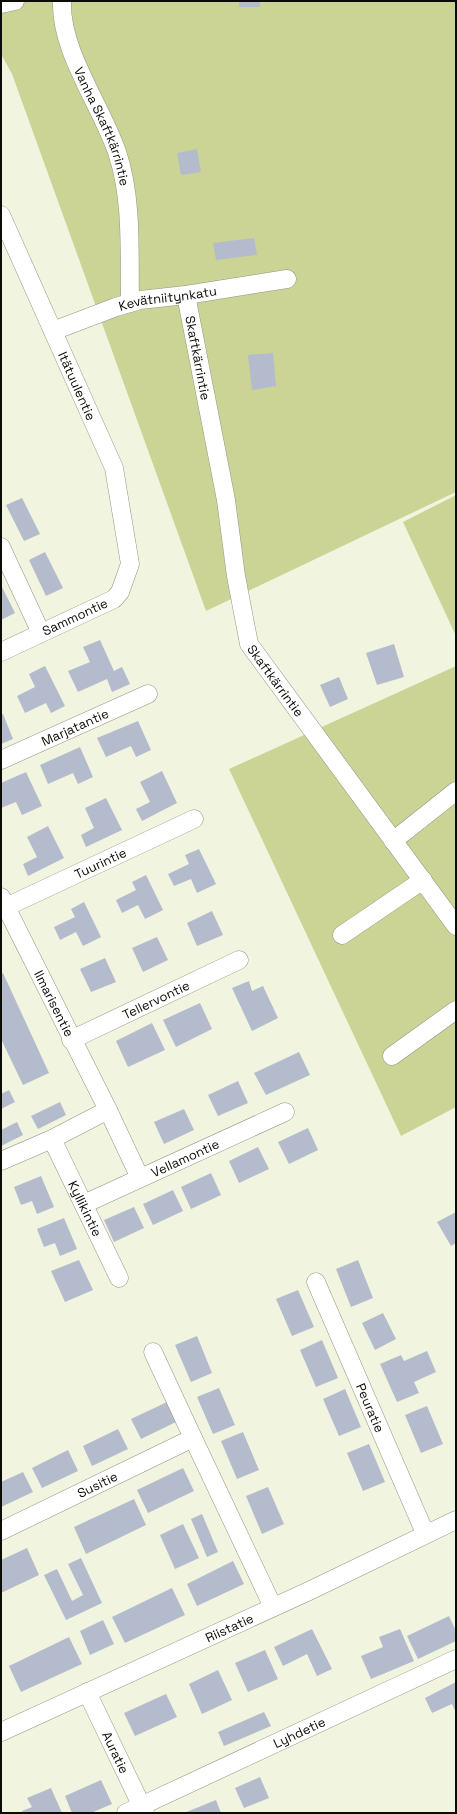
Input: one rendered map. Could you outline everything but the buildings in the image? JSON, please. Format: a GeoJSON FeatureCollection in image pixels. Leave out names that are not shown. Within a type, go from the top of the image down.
{"type":"FeatureCollection","features":[{"type":"Feature","properties":{"kind":"street"},"geometry":{"type":"LineString","coordinates":[[1,4],[15,1]]}},
{"type":"Feature","properties":{"kind":"street","name":"Vanha Skaftkärrintie"},"geometry":{"type":"LineString","coordinates":[[62,1],[62,11],[66,34],[116,151],[127,194],[130,303]]}},
{"type":"Feature","properties":{"kind":"street","name":"Itätuulentie"},"geometry":{"type":"LineString","coordinates":[[1,215],[114,468],[130,564]]}},
{"type":"Feature","properties":{"kind":"street","name":"Kevätniitynkatu"},"geometry":{"type":"LineString","coordinates":[[53,331],[140,300],[186,295],[287,279]]}},
{"type":"Feature","properties":{"kind":"street","name":"Skaftkärrintie"},"geometry":{"type":"LineString","coordinates":[[186,295],[226,500],[236,576],[249,644],[456,926]]}},
{"type":"Feature","properties":{"kind":"street"},"geometry":{"type":"LineString","coordinates":[[1,547],[41,634]]}},
{"type":"Feature","properties":{"kind":"street","name":"Sammontie"},"geometry":{"type":"LineString","coordinates":[[1,652],[114,599],[120,592],[130,564]]}},
{"type":"Feature","properties":{"kind":"street","name":"Marjatantie"},"geometry":{"type":"LineString","coordinates":[[1,760],[148,694]]}},
{"type":"Feature","properties":{"kind":"street"},"geometry":{"type":"LineString","coordinates":[[393,841],[456,791]]}},
{"type":"Feature","properties":{"kind":"street","name":"Tuurintie"},"geometry":{"type":"LineString","coordinates":[[4,902],[194,819]]}},
{"type":"Feature","properties":{"kind":"street"},"geometry":{"type":"LineString","coordinates":[[342,935],[423,880]]}},
{"type":"Feature","properties":{"kind":"street","name":"Ilmarisentie"},"geometry":{"type":"LineString","coordinates":[[4,902],[108,1110],[140,1178]]}},
{"type":"Feature","properties":{"kind":"street","name":"Tellervontie"},"geometry":{"type":"LineString","coordinates":[[72,1040],[239,960]]}},
{"type":"Feature","properties":{"kind":"street"},"geometry":{"type":"LineString","coordinates":[[392,1056],[456,1010]]}},
{"type":"Feature","properties":{"kind":"street"},"geometry":{"type":"LineString","coordinates":[[1,1161],[52,1139],[108,1110]]}},
{"type":"Feature","properties":{"kind":"street","name":"Vellamontie"},"geometry":{"type":"LineString","coordinates":[[84,1204],[285,1112]]}},
{"type":"Feature","properties":{"kind":"street","name":"Kyllikintie"},"geometry":{"type":"LineString","coordinates":[[52,1139],[119,1278]]}},
{"type":"Feature","properties":{"kind":"street","name":"Peuratie"},"geometry":{"type":"LineString","coordinates":[[316,1282],[425,1533]]}},
{"type":"Feature","properties":{"kind":"street"},"geometry":{"type":"LineString","coordinates":[[153,1352],[273,1607]]}},
{"type":"Feature","properties":{"kind":"street","name":"Susitie"},"geometry":{"type":"LineString","coordinates":[[1,1531],[193,1438]]}},
{"type":"Feature","properties":{"kind":"street","name":"Riistatie"},"geometry":{"type":"LineString","coordinates":[[1,1732],[273,1607],[425,1533],[456,1520]]}},
{"type":"Feature","properties":{"kind":"street","name":"Lyhdetie"},"geometry":{"type":"LineString","coordinates":[[138,1810],[456,1658]]}},
{"type":"Feature","properties":{"kind":"street","name":"Auratie"},"geometry":{"type":"LineString","coordinates":[[87,1692],[138,1810]]}},
{"type":"Feature","properties":{"kind":"green space"},"geometry":{"type":"Polygon","coordinates":[[[1,1],[456,1],[456,492],[206,611],[12,74],[1,54],[1,1]]]}},
{"type":"Feature","properties":{"kind":"green space"},"geometry":{"type":"Polygon","coordinates":[[[456,495],[456,636],[403,522],[456,495]]]}},
{"type":"Feature","properties":{"kind":"green space"},"geometry":{"type":"Polygon","coordinates":[[[456,666],[456,1107],[401,1136],[229,769],[456,666]]]}}]}
